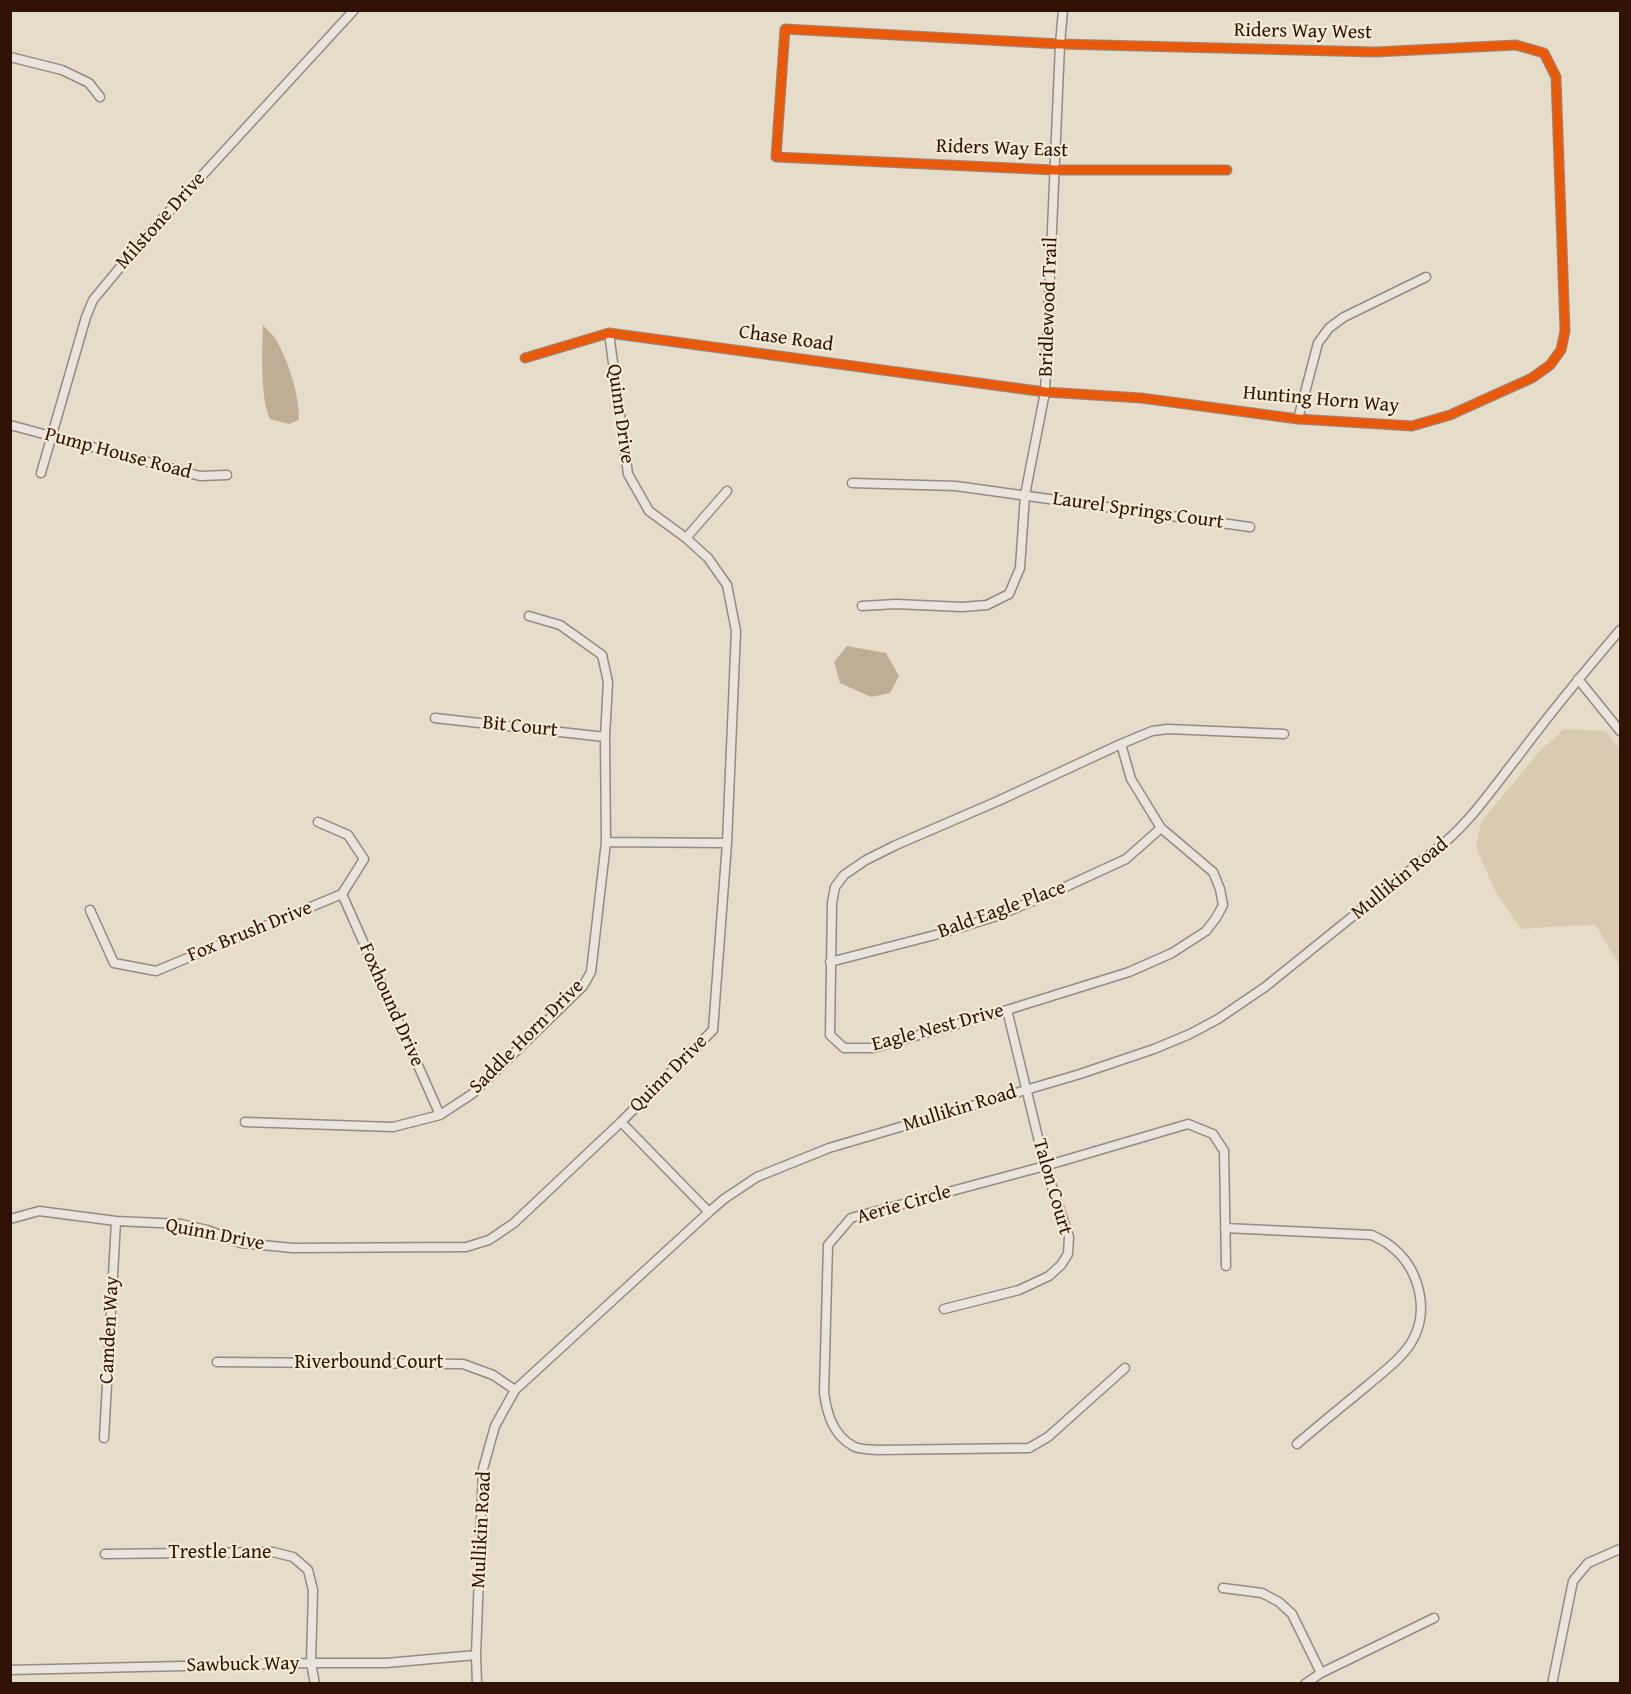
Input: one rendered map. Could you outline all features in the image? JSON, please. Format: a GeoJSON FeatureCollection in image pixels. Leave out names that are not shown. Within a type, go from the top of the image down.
{"type":"FeatureCollection","features":[{"type":"Feature","properties":{"kind":"street","name":"Milstone Drive"},"geometry":{"type":"LineString","coordinates":[[41,473],[86,317],[93,300],[142,241],[354,10]]}},
{"type":"Feature","properties":{"kind":"street","name":"Bridlewood Trail"},"geometry":{"type":"LineString","coordinates":[[862,606],[987,605],[1009,594],[1020,568],[1025,495],[1045,392],[1063,10]]}},
{"type":"Feature","properties":{"kind":"street","name":"Riders Way West"},"geometry":{"type":"LineString","coordinates":[[776,157],[785,29],[1060,44],[1375,52],[1516,45],[1544,53]]}},
{"type":"Feature","properties":{"kind":"street","name":"Hunting Horn Way"},"geometry":{"type":"LineString","coordinates":[[1045,392],[1141,398],[1298,419],[1412,426],[1450,414],[1532,378],[1550,365],[1561,350],[1565,331],[1556,76],[1544,53]]}},
{"type":"Feature","properties":{"kind":"street"},"geometry":{"type":"LineString","coordinates":[[10,57],[62,70],[89,83],[99,97]]}},
{"type":"Feature","properties":{"kind":"street","name":"Riders Way East"},"geometry":{"type":"LineString","coordinates":[[776,157],[1054,170],[1227,170]]}},
{"type":"Feature","properties":{"kind":"street"},"geometry":{"type":"LineString","coordinates":[[1298,419],[1318,343],[1329,328],[1344,317],[1426,277]]}},
{"type":"Feature","properties":{"kind":"street","name":"Chase Road"},"geometry":{"type":"LineString","coordinates":[[525,358],[609,333],[1045,392]]}},
{"type":"Feature","properties":{"kind":"street","name":"Quinn Drive"},"geometry":{"type":"LineString","coordinates":[[10,1220],[39,1211],[116,1221],[181,1224],[207,1230],[241,1243],[292,1248],[466,1247],[489,1240],[514,1223],[621,1122],[713,1030],[727,843],[736,631],[727,585],[708,558],[686,538],[649,511],[628,474],[609,333]]}},
{"type":"Feature","properties":{"kind":"street","name":"Pump House Road"},"geometry":{"type":"LineString","coordinates":[[10,426],[200,476],[227,475]]}},
{"type":"Feature","properties":{"kind":"street","name":"Laurel Springs Court"},"geometry":{"type":"LineString","coordinates":[[852,483],[956,486],[1250,526]]}},
{"type":"Feature","properties":{"kind":"street"},"geometry":{"type":"LineString","coordinates":[[686,538],[727,491]]}},
{"type":"Feature","properties":{"kind":"street","name":"Saddle Horn Drive"},"geometry":{"type":"LineString","coordinates":[[245,1122],[393,1126],[440,1115],[472,1094],[583,986],[591,972],[606,842],[605,737],[608,682],[602,655],[560,625],[529,616]]}},
{"type":"Feature","properties":{"kind":"street","name":"Mullikin Road"},"geometry":{"type":"LineString","coordinates":[[477,1683],[483,1469],[495,1426],[515,1390],[709,1212],[757,1177],[829,1148],[1080,1074],[1163,1045],[1218,1019],[1265,987],[1446,843],[1482,802],[1578,679],[1620,630]]}},
{"type":"Feature","properties":{"kind":"street"},"geometry":{"type":"LineString","coordinates":[[1578,679],[1620,731]]}},
{"type":"Feature","properties":{"kind":"street","name":"Bit Court"},"geometry":{"type":"LineString","coordinates":[[435,718],[605,737]]}},
{"type":"Feature","properties":{"kind":"street","name":"Eagle Nest Drive"},"geometry":{"type":"LineString","coordinates":[[1121,744],[1131,779],[1161,828],[1213,872],[1223,905],[1206,931],[1172,953],[1129,972],[873,1048],[844,1048],[830,1035],[830,962],[832,903],[835,887],[844,875],[866,860],[896,845],[998,801],[1121,744],[1152,731],[1168,729],[1284,734]]}},
{"type":"Feature","properties":{"kind":"street"},"geometry":{"type":"LineString","coordinates":[[318,822],[348,835],[364,859],[342,894]]}},
{"type":"Feature","properties":{"kind":"street","name":"Bald Eagle Place"},"geometry":{"type":"LineString","coordinates":[[830,962],[939,934],[997,916],[1126,859],[1161,828]]}},
{"type":"Feature","properties":{"kind":"street"},"geometry":{"type":"LineString","coordinates":[[606,842],[727,843]]}},
{"type":"Feature","properties":{"kind":"street","name":"Fox Brush Drive"},"geometry":{"type":"LineString","coordinates":[[90,910],[114,963],[156,971],[342,894]]}},
{"type":"Feature","properties":{"kind":"street","name":"Foxhound Drive"},"geometry":{"type":"LineString","coordinates":[[342,894],[440,1115]]}},
{"type":"Feature","properties":{"kind":"street","name":"Talon Court"},"geometry":{"type":"LineString","coordinates":[[944,1309],[1018,1290],[1049,1276],[1061,1265],[1068,1254],[1069,1237],[1045,1166],[1007,1010]]}},
{"type":"Feature","properties":{"kind":"street"},"geometry":{"type":"LineString","coordinates":[[621,1122],[709,1212]]}},
{"type":"Feature","properties":{"kind":"street","name":"Aerie Circle"},"geometry":{"type":"LineString","coordinates":[[1125,1368],[1048,1437],[1029,1448],[877,1450],[854,1447],[838,1433],[828,1416],[824,1394],[828,1245],[851,1218],[1045,1166],[1188,1124],[1213,1134],[1224,1150],[1226,1266]]}},
{"type":"Feature","properties":{"kind":"street","name":"Camden Way"},"geometry":{"type":"LineString","coordinates":[[104,1438],[116,1221]]}},
{"type":"Feature","properties":{"kind":"street"},"geometry":{"type":"LineString","coordinates":[[1225,1228],[1372,1235],[1389,1244],[1401,1256],[1413,1273],[1420,1293],[1420,1317],[1411,1342],[1396,1360],[1297,1444]]}},
{"type":"Feature","properties":{"kind":"street","name":"Riverbound Court"},"geometry":{"type":"LineString","coordinates":[[217,1362],[463,1364],[493,1375],[515,1390]]}},
{"type":"Feature","properties":{"kind":"street"},"geometry":{"type":"LineString","coordinates":[[1552,1683],[1573,1581],[1588,1563],[1620,1549]]}},
{"type":"Feature","properties":{"kind":"street","name":"Trestle Lane"},"geometry":{"type":"LineString","coordinates":[[105,1554],[273,1552],[293,1557],[308,1570],[313,1590],[311,1663],[315,1683]]}},
{"type":"Feature","properties":{"kind":"street"},"geometry":{"type":"LineString","coordinates":[[1222,1588],[1262,1593],[1279,1602],[1292,1614],[1321,1673]]}},
{"type":"Feature","properties":{"kind":"street"},"geometry":{"type":"LineString","coordinates":[[1305,1683],[1434,1618]]}},
{"type":"Feature","properties":{"kind":"street","name":"Sawbuck Way"},"geometry":{"type":"LineString","coordinates":[[10,1670],[386,1663],[476,1655]]}},
{"type":"Feature","properties":{"kind":"shaded area"},"geometry":{"type":"Polygon","coordinates":[[[263,325],[277,340],[293,381],[299,420],[289,424],[270,419],[267,410],[262,374],[263,325]]]}},
{"type":"Feature","properties":{"kind":"shaded area"},"geometry":{"type":"Polygon","coordinates":[[[847,646],[886,653],[899,676],[890,693],[871,697],[840,683],[834,662],[847,646]]]}},
{"type":"Feature","properties":{"kind":"shaded area"},"geometry":{"type":"Polygon","coordinates":[[[1564,729],[1606,731],[1620,750],[1620,967],[1596,925],[1521,929],[1495,891],[1476,847],[1481,822],[1539,752],[1564,729]]]}},
{"type":"Feature","properties":{"kind":"cycle path"},"geometry":{"type":"LineString","coordinates":[[525,358],[609,333],[1045,392],[1141,398],[1298,419],[1412,426],[1450,415],[1532,378],[1550,365],[1561,350],[1565,331],[1556,77],[1544,53],[1516,45],[1375,52],[1060,44],[785,29],[776,157],[1054,170],[1227,170]]}}]}
